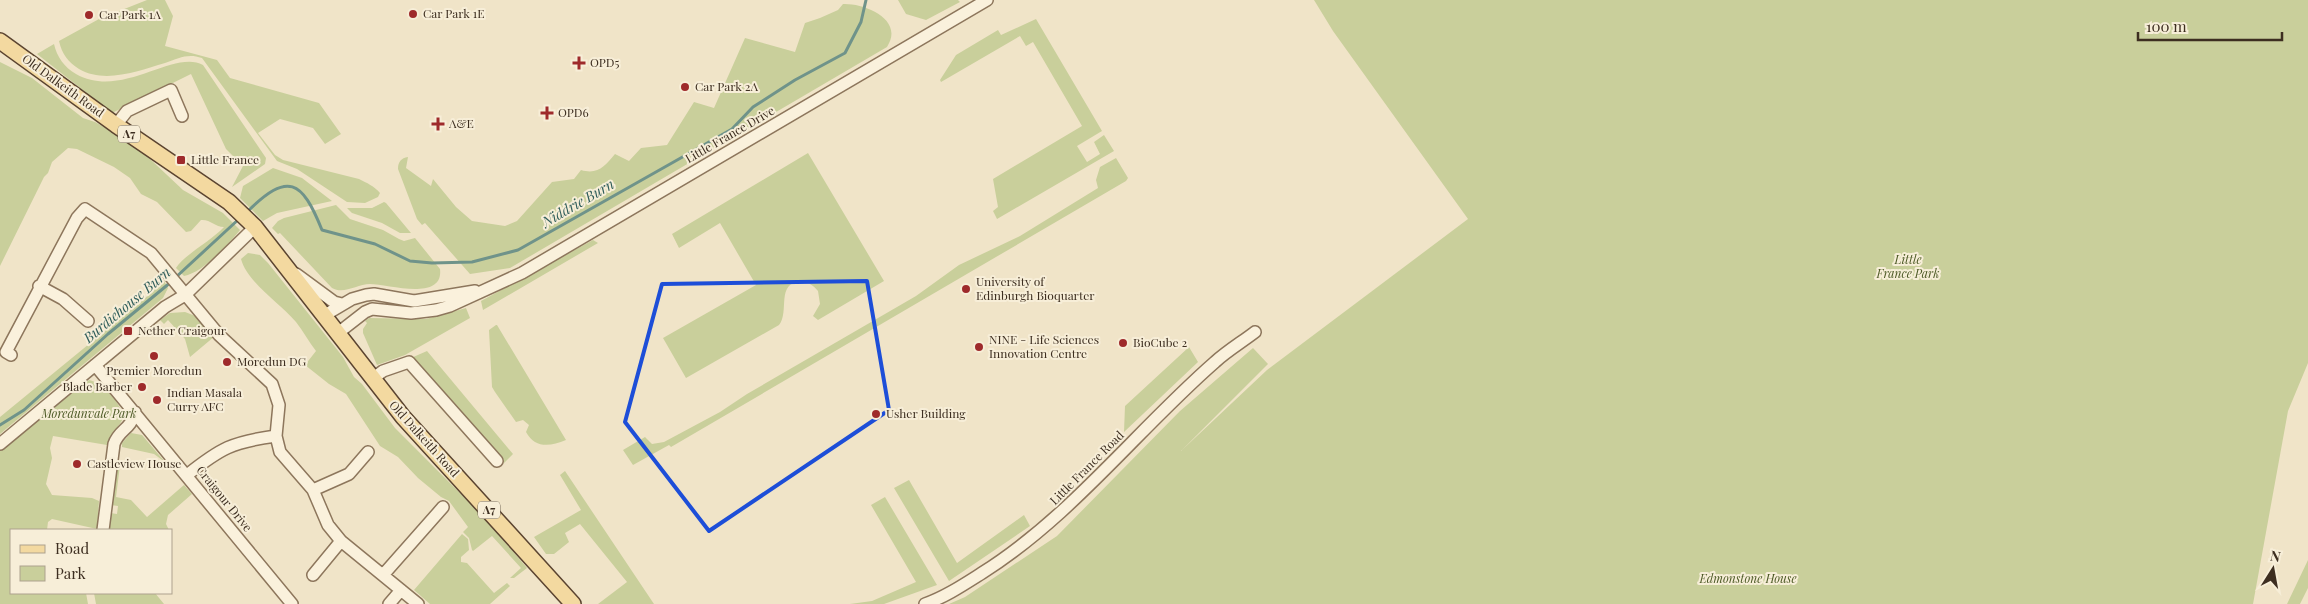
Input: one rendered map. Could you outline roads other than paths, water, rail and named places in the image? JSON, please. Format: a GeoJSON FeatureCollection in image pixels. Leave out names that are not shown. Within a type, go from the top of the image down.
{"type":"FeatureCollection","features":[{"type":"Feature","properties":{"kind":"main road","name":"Old Dalkeith Road"},"geometry":{"type":"LineString","coordinates":[[0,41],[240,211],[325,315],[372,379],[435,454],[494,515],[573,604]]}},
{"type":"Feature","properties":{"kind":"street","name":"Little France Drive"},"geometry":{"type":"LineString","coordinates":[[338,333],[365,312],[372,309],[411,313],[436,310],[450,306],[522,273],[987,0]]}},
{"type":"Feature","properties":{"kind":"street"},"geometry":{"type":"LineString","coordinates":[[116,125],[127,111],[171,90],[182,116]]}},
{"type":"Feature","properties":{"kind":"street"},"geometry":{"type":"LineString","coordinates":[[11,354],[6,352],[39,286],[78,218],[81,207],[151,253],[219,335],[272,384],[278,397],[279,405],[276,436],[280,452],[313,490],[328,525],[341,541],[418,604]]}},
{"type":"Feature","properties":{"kind":"street"},"geometry":{"type":"LineString","coordinates":[[0,444],[165,308],[185,294],[253,225]]}},
{"type":"Feature","properties":{"kind":"street","name":"Old Dalkeith Road"},"geometry":{"type":"LineString","coordinates":[[285,265],[323,295],[334,302],[342,304]]}},
{"type":"Feature","properties":{"kind":"street"},"geometry":{"type":"LineString","coordinates":[[39,286],[63,298],[89,321]]}},
{"type":"Feature","properties":{"kind":"street","name":"Little France Drive"},"geometry":{"type":"LineString","coordinates":[[325,315],[352,299],[366,295],[374,294],[414,301],[484,290]]}},
{"type":"Feature","properties":{"kind":"street","name":"Little France Road"},"geometry":{"type":"LineString","coordinates":[[925,604],[953,591],[994,565],[1045,527],[1175,398],[1217,360],[1255,332]]}},
{"type":"Feature","properties":{"kind":"street"},"geometry":{"type":"LineString","coordinates":[[372,379],[383,371],[409,362],[497,461]]}},
{"type":"Feature","properties":{"kind":"street","name":"Craigour Drive"},"geometry":{"type":"LineString","coordinates":[[95,365],[291,604]]}},
{"type":"Feature","properties":{"kind":"street"},"geometry":{"type":"LineString","coordinates":[[102,529],[114,444],[116,438],[133,424],[135,412]]}},
{"type":"Feature","properties":{"kind":"street"},"geometry":{"type":"LineString","coordinates":[[187,475],[224,448],[247,440],[276,436]]}},
{"type":"Feature","properties":{"kind":"street"},"geometry":{"type":"LineString","coordinates":[[313,490],[349,474],[368,452]]}},
{"type":"Feature","properties":{"kind":"street"},"geometry":{"type":"LineString","coordinates":[[383,575],[443,507]]}},
{"type":"Feature","properties":{"kind":"street"},"geometry":{"type":"LineString","coordinates":[[313,575],[341,541]]}},
{"type":"Feature","properties":{"kind":"street"},"geometry":{"type":"LineString","coordinates":[[390,604],[401,590]]}},
{"type":"Feature","properties":{"kind":"waterway","name":"Niddrie Burn"},"geometry":{"type":"LineString","coordinates":[[247,212],[273,190],[283,186],[292,187],[308,200],[322,230],[375,244],[410,261],[432,263],[472,262],[518,250],[732,129],[753,107],[795,80],[845,53],[861,22],[866,0]]}},
{"type":"Feature","properties":{"kind":"waterway","name":"Burdiehouse Burn"},"geometry":{"type":"LineString","coordinates":[[175,278],[240,218]]}},
{"type":"Feature","properties":{"kind":"waterway","name":"Burdiehouse Burn"},"geometry":{"type":"LineString","coordinates":[[0,425],[24,410],[108,334],[171,282]]}},
{"type":"Feature","properties":{"kind":"place","name":"Car Park 1E"},"geometry":{"type":"Point","coordinates":[413,14]}},
{"type":"Feature","properties":{"kind":"place","name":"Car Park 1A"},"geometry":{"type":"Point","coordinates":[89,15]}},
{"type":"Feature","properties":{"kind":"place","name":"OPD5"},"geometry":{"type":"Point","coordinates":[579,63]}},
{"type":"Feature","properties":{"kind":"place","name":"Car Park 2A"},"geometry":{"type":"Point","coordinates":[685,87]}},
{"type":"Feature","properties":{"kind":"place","name":"OPD6"},"geometry":{"type":"Point","coordinates":[547,113]}},
{"type":"Feature","properties":{"kind":"place","name":"A&E"},"geometry":{"type":"Point","coordinates":[438,124]}},
{"type":"Feature","properties":{"kind":"place","name":"Little France"},"geometry":{"type":"Point","coordinates":[181,160]}},
{"type":"Feature","properties":{"kind":"place","name":"University of Edinburgh Bioquarter"},"geometry":{"type":"Point","coordinates":[966,289]}},
{"type":"Feature","properties":{"kind":"place","name":"Nether Craigour"},"geometry":{"type":"Point","coordinates":[128,331]}},
{"type":"Feature","properties":{"kind":"place","name":"BioCube 2"},"geometry":{"type":"Point","coordinates":[1123,343]}},
{"type":"Feature","properties":{"kind":"place","name":"NINE - Life Sciences Innovation Centre"},"geometry":{"type":"Point","coordinates":[979,347]}},
{"type":"Feature","properties":{"kind":"place","name":"Premier Moredun"},"geometry":{"type":"Point","coordinates":[154,356]}},
{"type":"Feature","properties":{"kind":"place","name":"Moredun DG"},"geometry":{"type":"Point","coordinates":[227,362]}},
{"type":"Feature","properties":{"kind":"place","name":"Blade Barber"},"geometry":{"type":"Point","coordinates":[142,387]}},
{"type":"Feature","properties":{"kind":"place","name":"Indian Masala Curry AFC"},"geometry":{"type":"Point","coordinates":[157,400]}},
{"type":"Feature","properties":{"kind":"place","name":"Usher Building"},"geometry":{"type":"Point","coordinates":[876,414]}},
{"type":"Feature","properties":{"kind":"place","name":"Castleview House"},"geometry":{"type":"Point","coordinates":[77,464]}},
{"type":"Feature","properties":{"kind":"park label","name":"Little France Park"},"geometry":{"type":"Point","coordinates":[1908,267]}},
{"type":"Feature","properties":{"kind":"park label","name":"Moredunvale Park"},"geometry":{"type":"Point","coordinates":[89,414]}},
{"type":"Feature","properties":{"kind":"park label","name":"Edmonstone House"},"geometry":{"type":"Point","coordinates":[1748,579]}}]}
